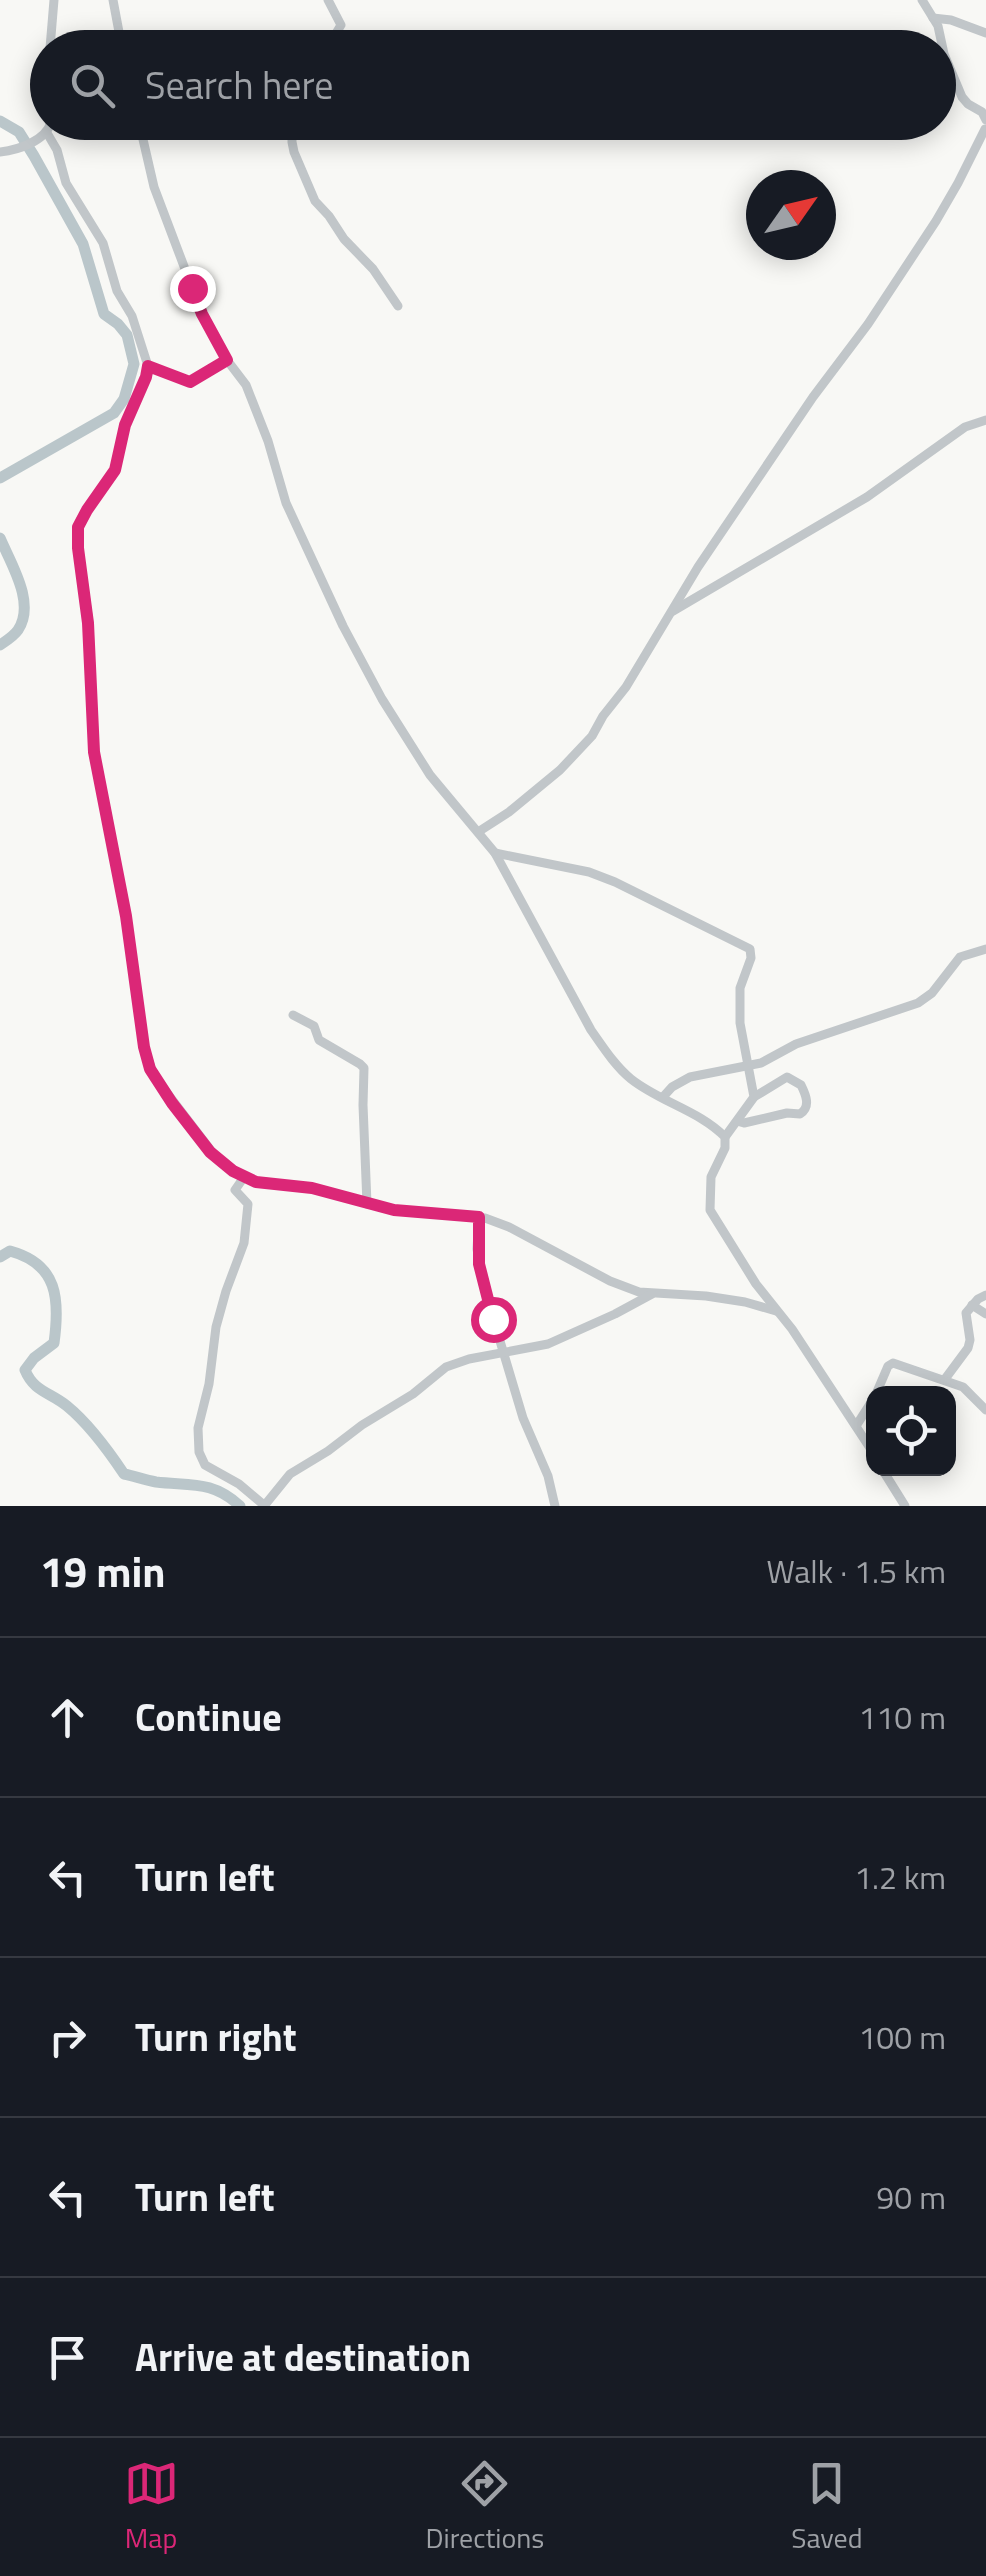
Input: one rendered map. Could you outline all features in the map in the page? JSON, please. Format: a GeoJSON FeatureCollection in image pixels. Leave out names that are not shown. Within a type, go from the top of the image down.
{"type":"FeatureCollection","features":[{"type":"Feature","properties":{"kind":"street"},"geometry":{"type":"LineString","coordinates":[[52,30],[54,0]]}},
{"type":"Feature","properties":{"kind":"street"},"geometry":{"type":"LineString","coordinates":[[113,0],[119,30]]}},
{"type":"Feature","properties":{"kind":"street"},"geometry":{"type":"LineString","coordinates":[[328,0],[341,26],[338,30]]}},
{"type":"Feature","properties":{"kind":"street"},"geometry":{"type":"LineString","coordinates":[[922,0],[937,30]]}},
{"type":"Feature","properties":{"kind":"street"},"geometry":{"type":"LineString","coordinates":[[933,18],[986,33]]}},
{"type":"Feature","properties":{"kind":"street"},"geometry":{"type":"LineString","coordinates":[[956,82],[968,104],[982,112],[986,138]]}},
{"type":"Feature","properties":{"kind":"street"},"geometry":{"type":"LineString","coordinates":[[478,832],[520,804],[587,742],[626,687],[698,567],[936,221],[986,124]]}},
{"type":"Feature","properties":{"kind":"street"},"geometry":{"type":"LineString","coordinates":[[0,152],[35,140]]}},
{"type":"Feature","properties":{"kind":"street"},"geometry":{"type":"LineString","coordinates":[[51,140],[66,183],[103,243],[117,291],[132,316],[148,366],[125,425],[115,470],[78,527],[78,548],[88,623],[94,752],[126,916],[148,1062],[162,1088],[210,1152],[256,1182],[329,1192],[410,1212],[479,1217],[509,1227],[639,1292],[706,1296],[776,1310]]}},
{"type":"Feature","properties":{"kind":"street"},"geometry":{"type":"LineString","coordinates":[[143,140],[154,187],[202,314],[246,385],[286,503],[364,668],[430,775],[495,852],[591,1030],[632,1080],[712,1126],[725,1138]]}},
{"type":"Feature","properties":{"kind":"street"},"geometry":{"type":"LineString","coordinates":[[292,140],[315,200],[373,269],[398,306]]}},
{"type":"Feature","properties":{"kind":"street"},"geometry":{"type":"LineString","coordinates":[[148,366],[190,382],[227,360]]}},
{"type":"Feature","properties":{"kind":"street"},"geometry":{"type":"LineString","coordinates":[[670,614],[850,508],[965,427],[986,420]]}},
{"type":"Feature","properties":{"kind":"street"},"geometry":{"type":"LineString","coordinates":[[495,852],[589,872],[616,882],[748,946],[752,952],[743,978],[740,1023],[754,1098]]}},
{"type":"Feature","properties":{"kind":"street"},"geometry":{"type":"LineString","coordinates":[[663,1097],[672,1086],[690,1077],[779,1056],[796,1044],[918,1003],[932,993],[960,957],[986,949]]}},
{"type":"Feature","properties":{"kind":"street"},"geometry":{"type":"LineString","coordinates":[[293,1015],[314,1026],[320,1042],[364,1068],[367,1204]]}},
{"type":"Feature","properties":{"kind":"street"},"geometry":{"type":"LineString","coordinates":[[737,1121],[803,1112],[807,1103],[805,1093],[801,1085],[787,1076],[779,1056]]}},
{"type":"Feature","properties":{"kind":"street"},"geometry":{"type":"LineString","coordinates":[[787,1076],[754,1098],[725,1138],[725,1148],[711,1176],[709,1205],[756,1284],[802,1343],[866,1442]]}},
{"type":"Feature","properties":{"kind":"street"},"geometry":{"type":"LineString","coordinates":[[244,1177],[236,1190],[248,1204],[245,1233],[218,1316],[198,1428],[199,1452],[205,1465],[240,1484],[264,1506],[290,1474],[404,1400],[446,1367],[548,1344],[655,1293]]}},
{"type":"Feature","properties":{"kind":"street"},"geometry":{"type":"LineString","coordinates":[[479,1217],[479,1264],[523,1418],[548,1476],[555,1506]]}},
{"type":"Feature","properties":{"kind":"street"},"geometry":{"type":"LineString","coordinates":[[945,1380],[968,1348],[966,1313],[986,1295]]}},
{"type":"Feature","properties":{"kind":"street"},"geometry":{"type":"LineString","coordinates":[[972,1304],[986,1314]]}},
{"type":"Feature","properties":{"kind":"street"},"geometry":{"type":"LineString","coordinates":[[879,1386],[890,1363],[963,1387],[986,1410]]}},
{"type":"Feature","properties":{"kind":"street"},"geometry":{"type":"LineString","coordinates":[[856,1426],[866,1409]]}},
{"type":"Feature","properties":{"kind":"street"},"geometry":{"type":"LineString","coordinates":[[887,1476],[905,1506]]}},
{"type":"Feature","properties":{"kind":"waterway"},"geometry":{"type":"LineString","coordinates":[[0,121],[19,132],[83,244],[104,314],[127,335],[134,364],[124,399],[114,413],[0,478]]}},
{"type":"Feature","properties":{"kind":"waterway"},"geometry":{"type":"LineString","coordinates":[[0,538],[20,584],[24,608],[18,630],[0,645]]}},
{"type":"Feature","properties":{"kind":"waterway"},"geometry":{"type":"LineString","coordinates":[[0,1257],[10,1251],[26,1257],[47,1274],[52,1285],[56,1312],[54,1343],[25,1370],[33,1383],[83,1421],[124,1474],[210,1488],[240,1506]]}},
{"type":"Feature","properties":{"kind":"route"},"geometry":{"type":"LineString","coordinates":[[192,288],[227,360],[190,382],[148,366],[125,425],[115,470],[81,519],[77,536],[87,606],[96,770],[126,916],[148,1062],[162,1088],[210,1152],[244,1177],[329,1192],[394,1210],[479,1217],[479,1264],[493,1319]]}}]}
